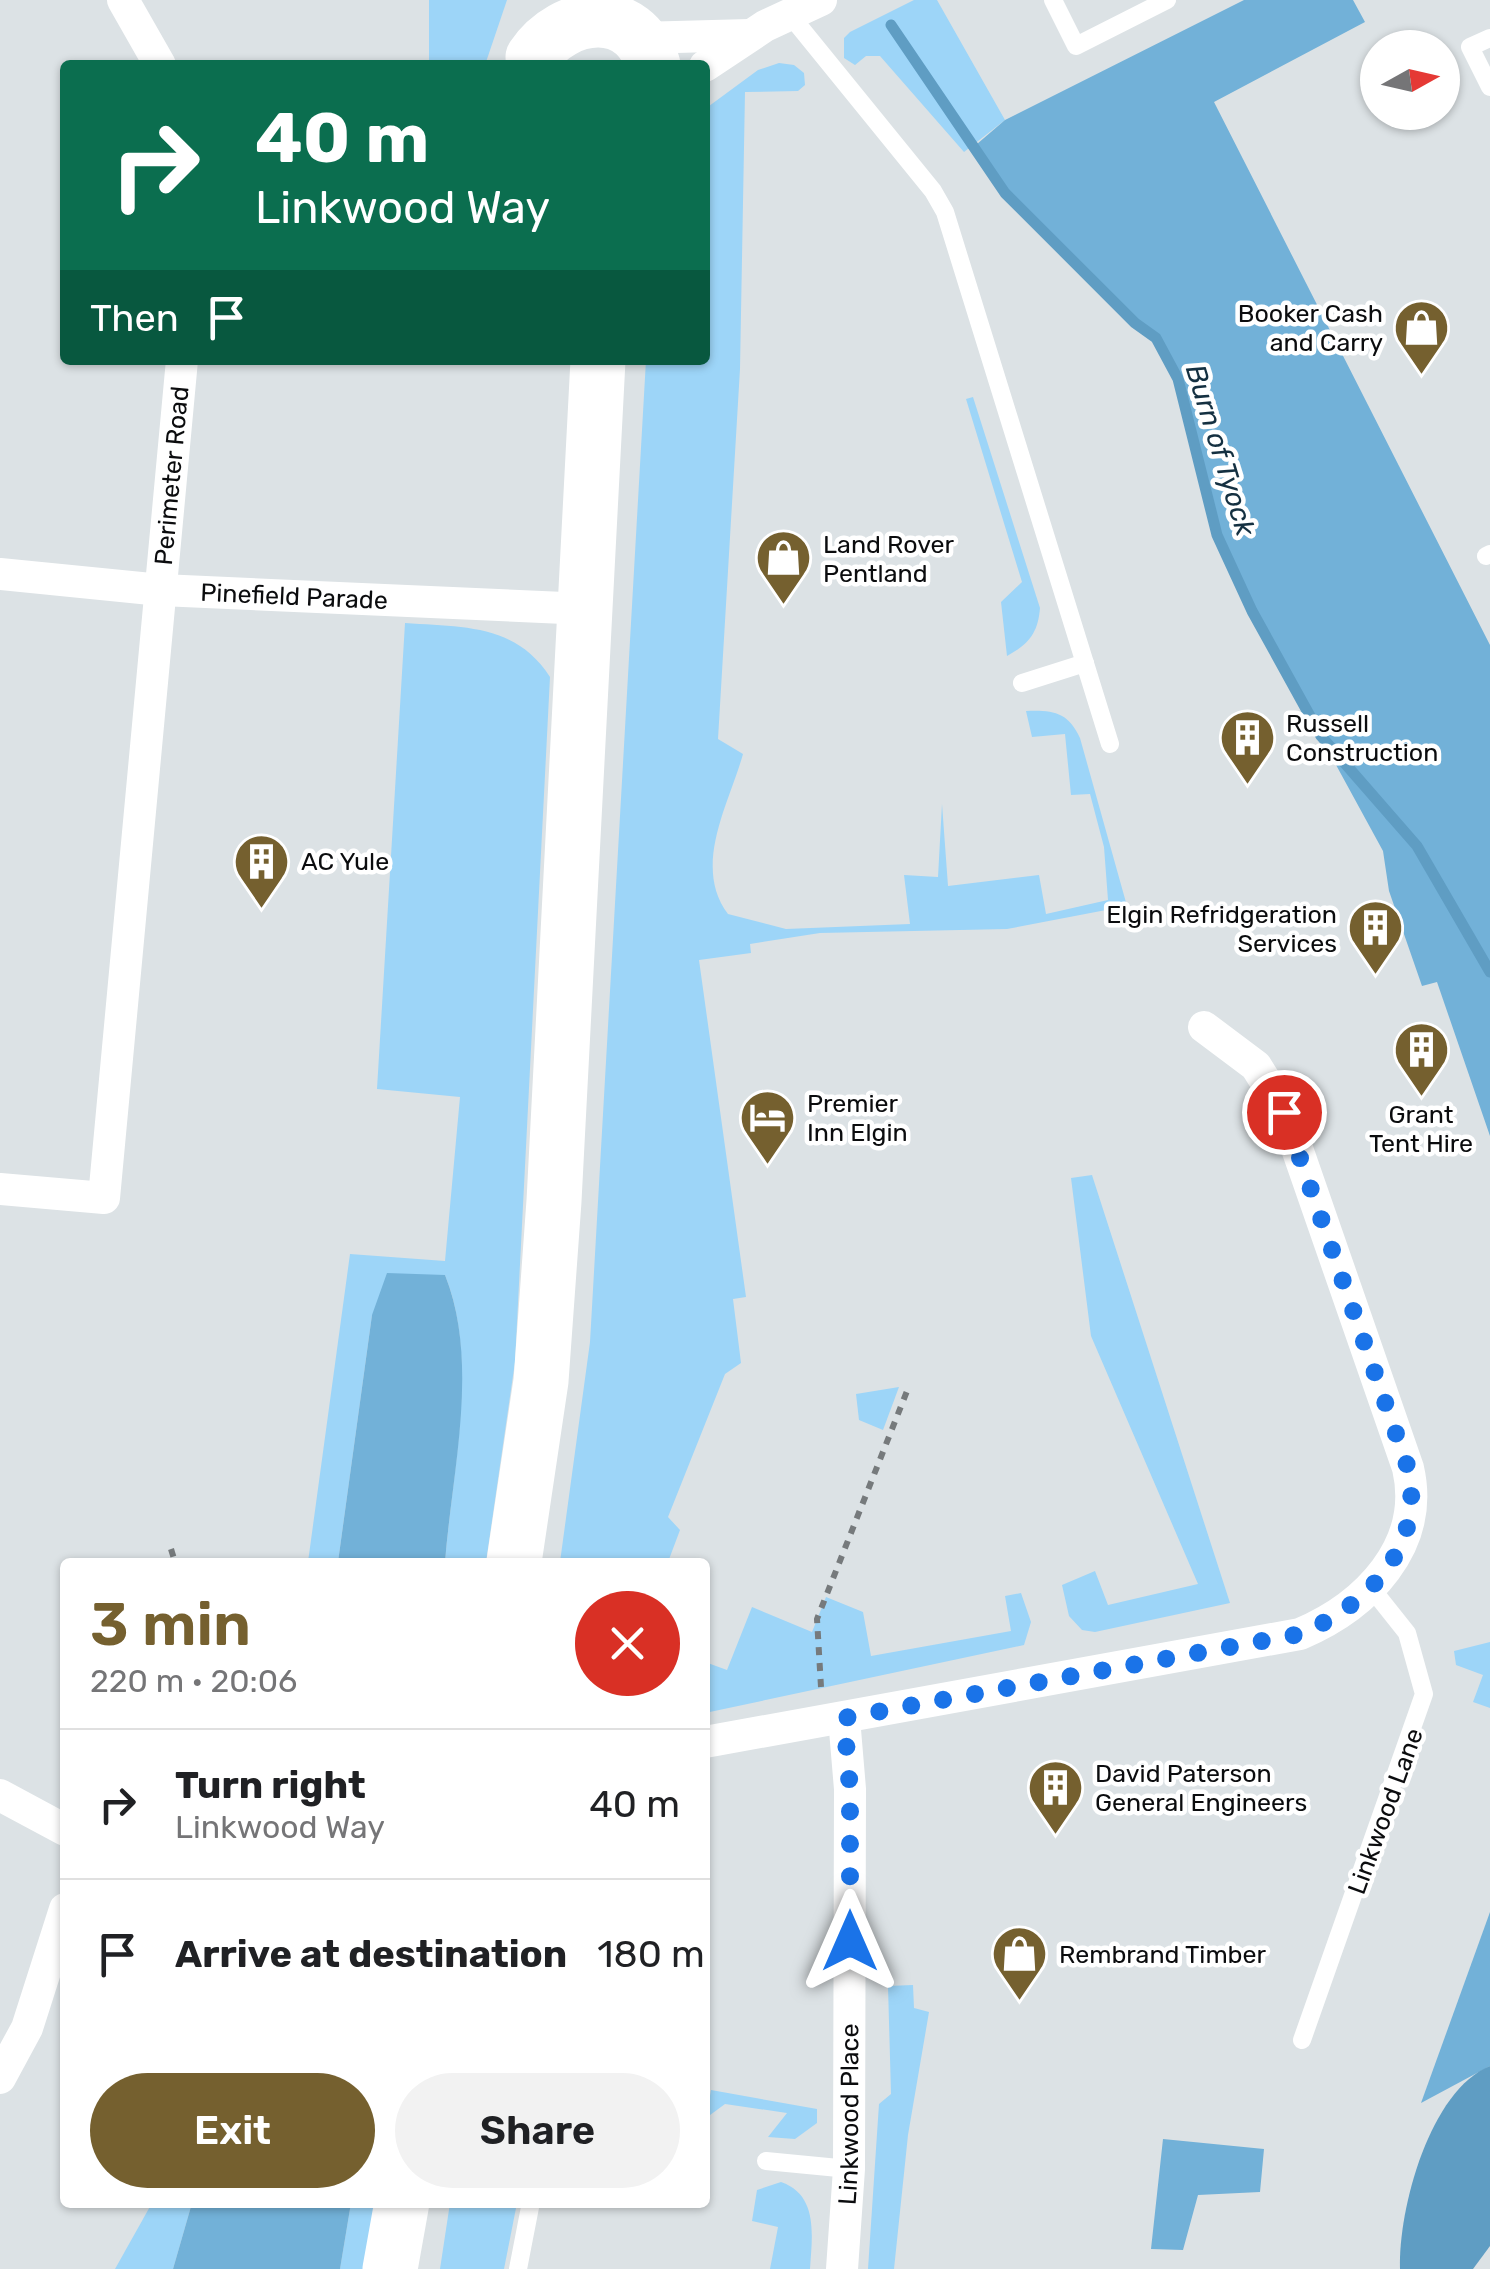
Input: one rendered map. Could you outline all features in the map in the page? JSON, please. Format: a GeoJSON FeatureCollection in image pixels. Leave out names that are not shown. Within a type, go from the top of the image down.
{"type":"FeatureCollection","features":[{"type":"Feature","properties":{"kind":"highway"},"geometry":{"type":"LineString","coordinates":[[532,60],[548,0]]}},
{"type":"Feature","properties":{"kind":"highway"},"geometry":{"type":"LineString","coordinates":[[533,60],[560,28],[600,20],[629,32]]}},
{"type":"Feature","properties":{"kind":"highway"},"geometry":{"type":"LineString","coordinates":[[515,1558],[542,1364],[598,365]]}},
{"type":"Feature","properties":{"kind":"highway"},"geometry":{"type":"LineString","coordinates":[[390,2269],[401,2208]]}},
{"type":"Feature","properties":{"kind":"street"},"geometry":{"type":"LineString","coordinates":[[123,0],[157,60]]}},
{"type":"Feature","properties":{"kind":"street"},"geometry":{"type":"LineString","coordinates":[[710,63],[750,35],[821,0]]}},
{"type":"Feature","properties":{"kind":"street"},"geometry":{"type":"LineString","coordinates":[[629,32],[750,35]]}},
{"type":"Feature","properties":{"kind":"street","name":"Perimeter Road"},"geometry":{"type":"LineString","coordinates":[[0,1188],[104,1198],[182,365]]}},
{"type":"Feature","properties":{"kind":"street","name":"Pinefield Parade"},"geometry":{"type":"LineString","coordinates":[[0,574],[160,590],[587,609]]}},
{"type":"Feature","properties":{"kind":"street"},"geometry":{"type":"LineString","coordinates":[[710,1741],[1300,1634],[1333,1620],[1372,1588],[1408,1526],[1408,1468],[1284,1112],[1256,1066],[1204,1028]]}},
{"type":"Feature","properties":{"kind":"street","name":"Linkwood Place"},"geometry":{"type":"LineString","coordinates":[[833,1719],[850,1789],[849,2169],[842,2269]]}},
{"type":"Feature","properties":{"kind":"street"},"geometry":{"type":"LineString","coordinates":[[0,1795],[60,1827]]}},
{"type":"Feature","properties":{"kind":"street"},"geometry":{"type":"LineString","coordinates":[[0,2078],[27,2028],[60,1925]]}},
{"type":"Feature","properties":{"kind":"lane"},"geometry":{"type":"LineString","coordinates":[[1053,0],[1076,46],[1167,0]]}},
{"type":"Feature","properties":{"kind":"lane"},"geometry":{"type":"LineString","coordinates":[[790,15],[945,212],[1110,744]]}},
{"type":"Feature","properties":{"kind":"lane"},"geometry":{"type":"LineString","coordinates":[[1490,38],[1470,47],[1490,86]]}},
{"type":"Feature","properties":{"kind":"lane"},"geometry":{"type":"LineString","coordinates":[[1022,683],[1085,663]]}},
{"type":"Feature","properties":{"kind":"lane","name":"Linkwood Lane"},"geometry":{"type":"LineString","coordinates":[[1302,2040],[1421,1710],[1422,1680],[1415,1650],[1372,1588]]}},
{"type":"Feature","properties":{"kind":"lane"},"geometry":{"type":"LineString","coordinates":[[766,2161],[849,2169]]}},
{"type":"Feature","properties":{"kind":"lane"},"geometry":{"type":"LineString","coordinates":[[518,2269],[530,2208]]}},
{"type":"Feature","properties":{"kind":"path"},"geometry":{"type":"LineString","coordinates":[[833,1719],[818,1619],[909,1386]]}},
{"type":"Feature","properties":{"kind":"path"},"geometry":{"type":"LineString","coordinates":[[170,1550],[173,1558]]}},
{"type":"Feature","properties":{"kind":"shaded area"},"geometry":{"type":"Polygon","coordinates":[[[429,0],[507,0],[487,60],[429,60],[429,0]]]}},
{"type":"Feature","properties":{"kind":"shaded area"},"geometry":{"type":"Polygon","coordinates":[[[914,0],[937,0],[1005,120],[964,152],[880,56],[866,56],[855,65],[844,58],[844,38],[850,32],[914,0]]]}},
{"type":"Feature","properties":{"kind":"shaded area"},"geometry":{"type":"Polygon","coordinates":[[[1244,0],[1353,0],[1365,22],[1214,102],[1490,645],[1490,1136],[1437,982],[1422,986],[1389,891],[1383,851],[1252,611],[1217,535],[1178,379],[1156,338],[1135,323],[1005,193],[977,144],[1005,120],[1244,0]]]}},
{"type":"Feature","properties":{"kind":"shaded area"},"geometry":{"type":"Polygon","coordinates":[[[779,63],[794,65],[804,73],[805,85],[798,91],[745,92],[740,369],[718,739],[743,754],[713,855],[718,895],[728,914],[786,929],[910,924],[904,875],[938,877],[942,804],[948,886],[1039,875],[1046,914],[1108,900],[1104,847],[1090,794],[1071,795],[1065,734],[1032,737],[1026,711],[1036,711],[1065,718],[1080,738],[1127,906],[1007,929],[820,933],[750,944],[751,953],[699,960],[746,1297],[733,1299],[741,1363],[725,1374],[668,1517],[680,1530],[670,1558],[561,1558],[590,1342],[646,365],[710,365],[710,105],[758,70],[779,63]]]}},
{"type":"Feature","properties":{"kind":"shaded area"},"geometry":{"type":"Polygon","coordinates":[[[973,397],[1040,608],[1031,637],[1007,656],[1001,602],[1022,582],[966,399],[973,397]]]}},
{"type":"Feature","properties":{"kind":"shaded area"},"geometry":{"type":"Polygon","coordinates":[[[405,623],[486,632],[521,647],[550,677],[515,1362],[487,1558],[445,1558],[462,1379],[455,1308],[445,1275],[372,1315],[339,1558],[309,1558],[350,1254],[445,1261],[460,1097],[377,1089],[405,623]]]}},
{"type":"Feature","properties":{"kind":"shaded area"},"geometry":{"type":"Polygon","coordinates":[[[1092,1175],[1230,1603],[1095,1632],[1082,1630],[1069,1616],[1062,1585],[1095,1571],[1108,1605],[1198,1584],[1091,1336],[1071,1178],[1092,1175]]]}},
{"type":"Feature","properties":{"kind":"shaded area"},"geometry":{"type":"Polygon","coordinates":[[[387,1273],[445,1275],[461,1344],[462,1380],[445,1558],[339,1558],[372,1315],[387,1273]]]}},
{"type":"Feature","properties":{"kind":"shaded area"},"geometry":{"type":"Polygon","coordinates":[[[899,1387],[883,1430],[859,1420],[856,1394],[899,1387]]]}},
{"type":"Feature","properties":{"kind":"shaded area"},"geometry":{"type":"Polygon","coordinates":[[[1021,1593],[1031,1622],[1024,1645],[710,1712],[710,1664],[727,1670],[752,1607],[812,1632],[826,1597],[863,1612],[871,1656],[1011,1631],[1005,1596],[1021,1593]]]}},
{"type":"Feature","properties":{"kind":"shaded area"},"geometry":{"type":"Polygon","coordinates":[[[1490,1642],[1490,1708],[1473,1702],[1483,1675],[1456,1665],[1454,1651],[1490,1642]]]}},
{"type":"Feature","properties":{"kind":"shaded area"},"geometry":{"type":"Polygon","coordinates":[[[1490,1912],[1490,2066],[1421,2103],[1490,1912]]]}},
{"type":"Feature","properties":{"kind":"shaded area"},"geometry":{"type":"Polygon","coordinates":[[[913,1985],[914,2008],[929,2012],[908,2135],[894,2269],[868,2269],[879,2104],[891,2094],[888,1986],[913,1985]]]}},
{"type":"Feature","properties":{"kind":"shaded area"},"geometry":{"type":"Polygon","coordinates":[[[1490,2066],[1490,2246],[1473,2269],[1400,2269],[1405,2215],[1422,2154],[1450,2099],[1469,2079],[1490,2066]]]}},
{"type":"Feature","properties":{"kind":"shaded area"},"geometry":{"type":"Polygon","coordinates":[[[711,2090],[817,2109],[817,2123],[795,2139],[768,2137],[787,2113],[725,2104],[710,2115],[711,2090]]]}},
{"type":"Feature","properties":{"kind":"shaded area"},"geometry":{"type":"Polygon","coordinates":[[[1163,2139],[1264,2149],[1260,2192],[1198,2195],[1183,2250],[1151,2249],[1163,2139]]]}},
{"type":"Feature","properties":{"kind":"shaded area"},"geometry":{"type":"Polygon","coordinates":[[[781,2182],[802,2197],[811,2218],[810,2269],[770,2269],[778,2227],[752,2221],[757,2190],[781,2182]]]}},
{"type":"Feature","properties":{"kind":"shaded area"},"geometry":{"type":"Polygon","coordinates":[[[149,2208],[191,2208],[173,2269],[115,2269],[149,2208]]]}},
{"type":"Feature","properties":{"kind":"shaded area"},"geometry":{"type":"Polygon","coordinates":[[[191,2208],[350,2208],[340,2269],[173,2269],[191,2208]]]}},
{"type":"Feature","properties":{"kind":"shaded area"},"geometry":{"type":"Polygon","coordinates":[[[350,2208],[375,2208],[364,2269],[340,2269],[350,2208]]]}},
{"type":"Feature","properties":{"kind":"shaded area"},"geometry":{"type":"Polygon","coordinates":[[[449,2208],[516,2208],[504,2269],[440,2269],[449,2208]]]}},
{"type":"Feature","properties":{"kind":"waterway","name":"Burn of Tyock"},"geometry":{"type":"LineString","coordinates":[[891,25],[1005,193],[1135,323],[1156,338],[1178,379],[1217,535],[1252,611],[1321,736],[1417,846],[1490,972]]}},
{"type":"Feature","properties":{"kind":"place","name":"Booker Cash and Carry"},"geometry":{"type":"Point","coordinates":[1422,376]}},
{"type":"Feature","properties":{"kind":"place","name":"Land Rover Pentland"},"geometry":{"type":"Point","coordinates":[784,607]}},
{"type":"Feature","properties":{"kind":"place","name":"Russell Construction"},"geometry":{"type":"Point","coordinates":[1247,786]}},
{"type":"Feature","properties":{"kind":"place","name":"AC Yule"},"geometry":{"type":"Point","coordinates":[262,910]}},
{"type":"Feature","properties":{"kind":"place","name":"Elgin Refridgeration Services"},"geometry":{"type":"Point","coordinates":[1376,977]}},
{"type":"Feature","properties":{"kind":"place","name":"Grant Tent Hire"},"geometry":{"type":"Point","coordinates":[1421,1098]}},
{"type":"Feature","properties":{"kind":"place","name":"Premier Inn Elgin"},"geometry":{"type":"Point","coordinates":[768,1166]}},
{"type":"Feature","properties":{"kind":"place","name":"David Paterson General Engineers"},"geometry":{"type":"Point","coordinates":[1056,1836]}},
{"type":"Feature","properties":{"kind":"place","name":"Rembrand Timber"},"geometry":{"type":"Point","coordinates":[1020,2003]}},
{"type":"Feature","properties":{"kind":"route"},"geometry":{"type":"LineString","coordinates":[[850,1941],[850,1789],[844,1718],[1300,1634],[1333,1620],[1362,1600],[1392,1560],[1411,1511],[1408,1468],[1284,1112]]}}]}
